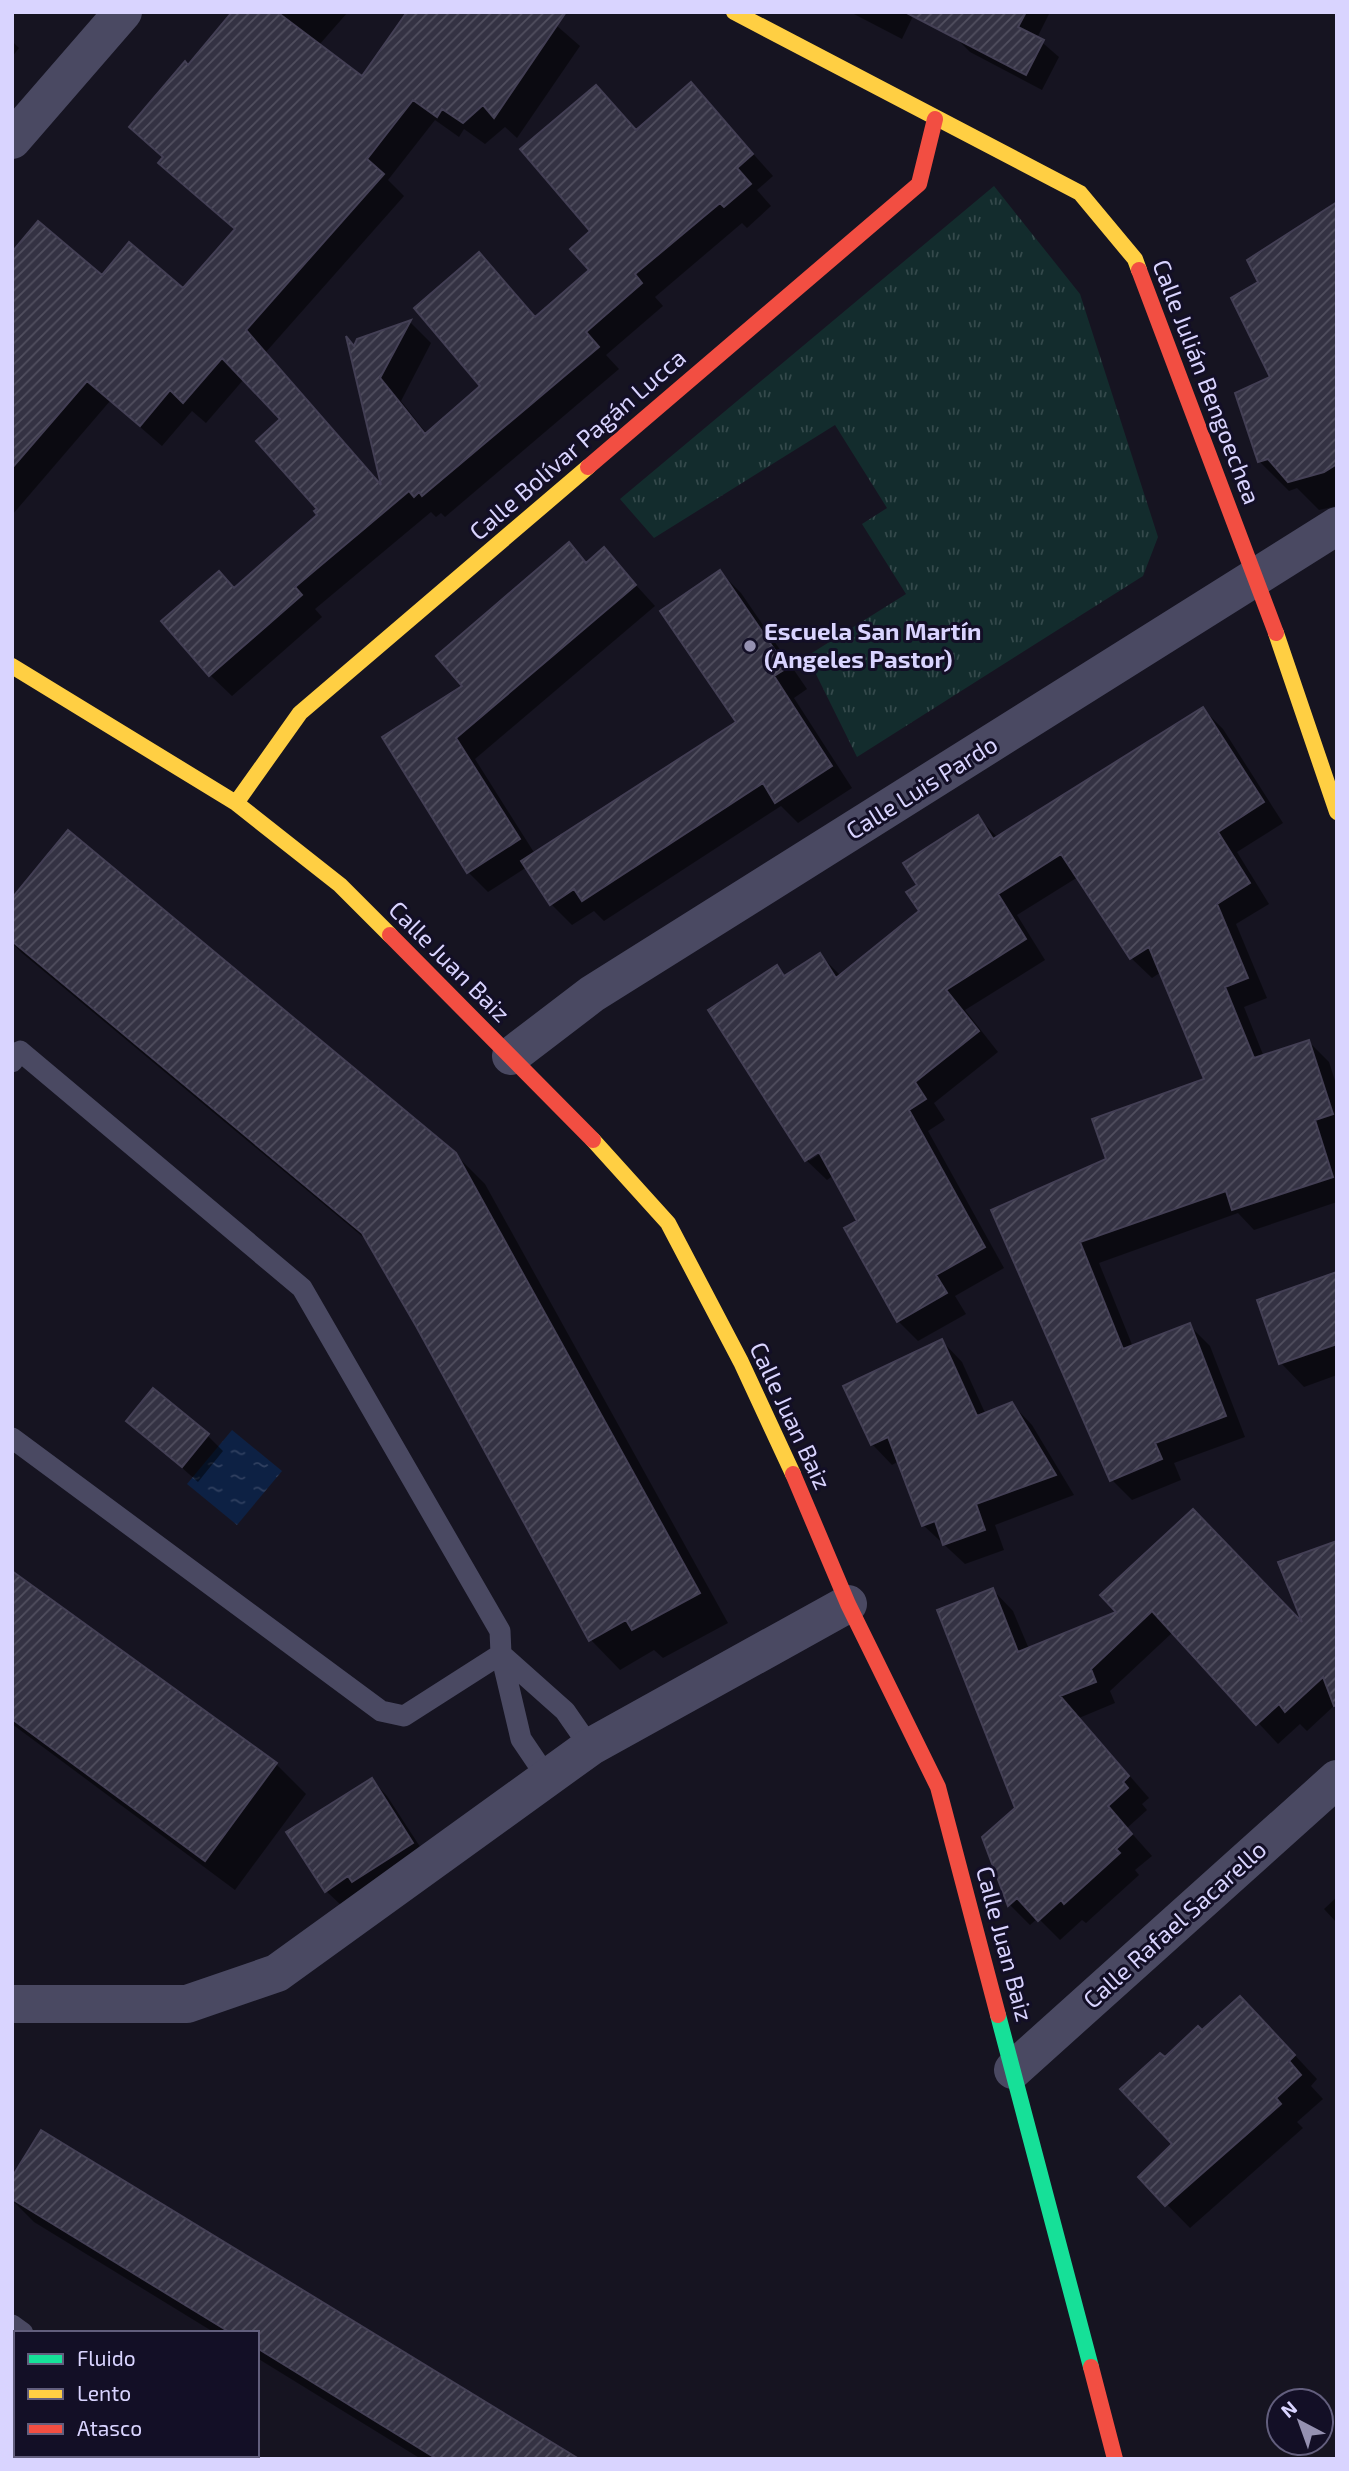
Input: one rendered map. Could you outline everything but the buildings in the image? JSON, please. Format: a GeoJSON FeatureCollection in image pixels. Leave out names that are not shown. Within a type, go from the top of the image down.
{"type":"FeatureCollection","features":[{"type":"Feature","properties":{"kind":"street"},"geometry":{"type":"LineString","coordinates":[[12,140],[123,12]]}},
{"type":"Feature","properties":{"kind":"street","name":"Calle Julián Bengoechea"},"geometry":{"type":"LineString","coordinates":[[734,12],[935,120],[1080,192],[1136,259],[1257,578],[1337,812]]}},
{"type":"Feature","properties":{"kind":"street","name":"Calle Bolívar Pagán Lucca"},"geometry":{"type":"LineString","coordinates":[[236,803],[300,713],[919,184],[935,120]]}},
{"type":"Feature","properties":{"kind":"street","name":"Calle Luis Pardo"},"geometry":{"type":"LineString","coordinates":[[511,1056],[592,995],[1337,526]]}},
{"type":"Feature","properties":{"kind":"street","name":"Calle Juan Baiz"},"geometry":{"type":"LineString","coordinates":[[12,666],[236,803],[340,885],[511,1056],[642,1191],[668,1223],[741,1362],[810,1512],[848,1604],[939,1787],[1115,2459]]}},
{"type":"Feature","properties":{"kind":"street"},"geometry":{"type":"LineString","coordinates":[[12,2004],[187,2004],[277,1973],[545,1776],[590,1747],[848,1604]]}},
{"type":"Feature","properties":{"kind":"street","name":"Calle Rafael Sacarello"},"geometry":{"type":"LineString","coordinates":[[1013,2070],[1337,1779]]}},
{"type":"Feature","properties":{"kind":"lane"},"geometry":{"type":"LineString","coordinates":[[12,1062],[20,1051],[302,1288],[500,1631],[501,1654],[521,1739],[545,1776]]}},
{"type":"Feature","properties":{"kind":"lane"},"geometry":{"type":"LineString","coordinates":[[12,1438],[382,1711],[404,1716],[501,1654]]}},
{"type":"Feature","properties":{"kind":"lane"},"geometry":{"type":"LineString","coordinates":[[501,1654],[565,1710],[590,1747]]}},
{"type":"Feature","properties":{"kind":"green space"},"geometry":{"type":"Polygon","coordinates":[[[994,186],[1080,294],[1158,537],[1143,576],[857,757],[807,656],[906,594],[862,524],[887,508],[835,425],[654,538],[620,499],[994,186]]]}},
{"type":"Feature","properties":{"kind":"water"},"geometry":{"type":"Polygon","coordinates":[[[232,1430],[282,1471],[237,1525],[187,1484],[232,1430]]]}},
{"type":"Feature","properties":{"kind":"traffic: fast"},"geometry":{"type":"LineString","coordinates":[[998,2015],[1091,2367]]}},
{"type":"Feature","properties":{"kind":"traffic: slow"},"geometry":{"type":"LineString","coordinates":[[734,12],[1080,193],[1135,259],[1139,270]]}},
{"type":"Feature","properties":{"kind":"traffic: slow"},"geometry":{"type":"LineString","coordinates":[[236,803],[300,713],[588,467]]}},
{"type":"Feature","properties":{"kind":"traffic: slow"},"geometry":{"type":"LineString","coordinates":[[1276,633],[1337,812]]}},
{"type":"Feature","properties":{"kind":"traffic: slow"},"geometry":{"type":"LineString","coordinates":[[12,666],[236,803],[340,885],[390,935]]}},
{"type":"Feature","properties":{"kind":"traffic: slow"},"geometry":{"type":"LineString","coordinates":[[593,1140],[668,1223],[741,1362],[793,1474]]}},
{"type":"Feature","properties":{"kind":"traffic: jam"},"geometry":{"type":"LineString","coordinates":[[588,467],[919,184],[935,119]]}},
{"type":"Feature","properties":{"kind":"traffic: jam"},"geometry":{"type":"LineString","coordinates":[[1139,270],[1276,633]]}},
{"type":"Feature","properties":{"kind":"traffic: jam"},"geometry":{"type":"LineString","coordinates":[[390,935],[593,1140]]}},
{"type":"Feature","properties":{"kind":"traffic: jam"},"geometry":{"type":"LineString","coordinates":[[793,1474],[848,1604],[938,1787],[998,2015]]}},
{"type":"Feature","properties":{"kind":"traffic: jam"},"geometry":{"type":"LineString","coordinates":[[1091,2367],[1115,2459]]}},
{"type":"Feature","properties":{"kind":"place","name":"Escuela San Martín (Angeles Pastor)"},"geometry":{"type":"Point","coordinates":[750,646]}}]}
